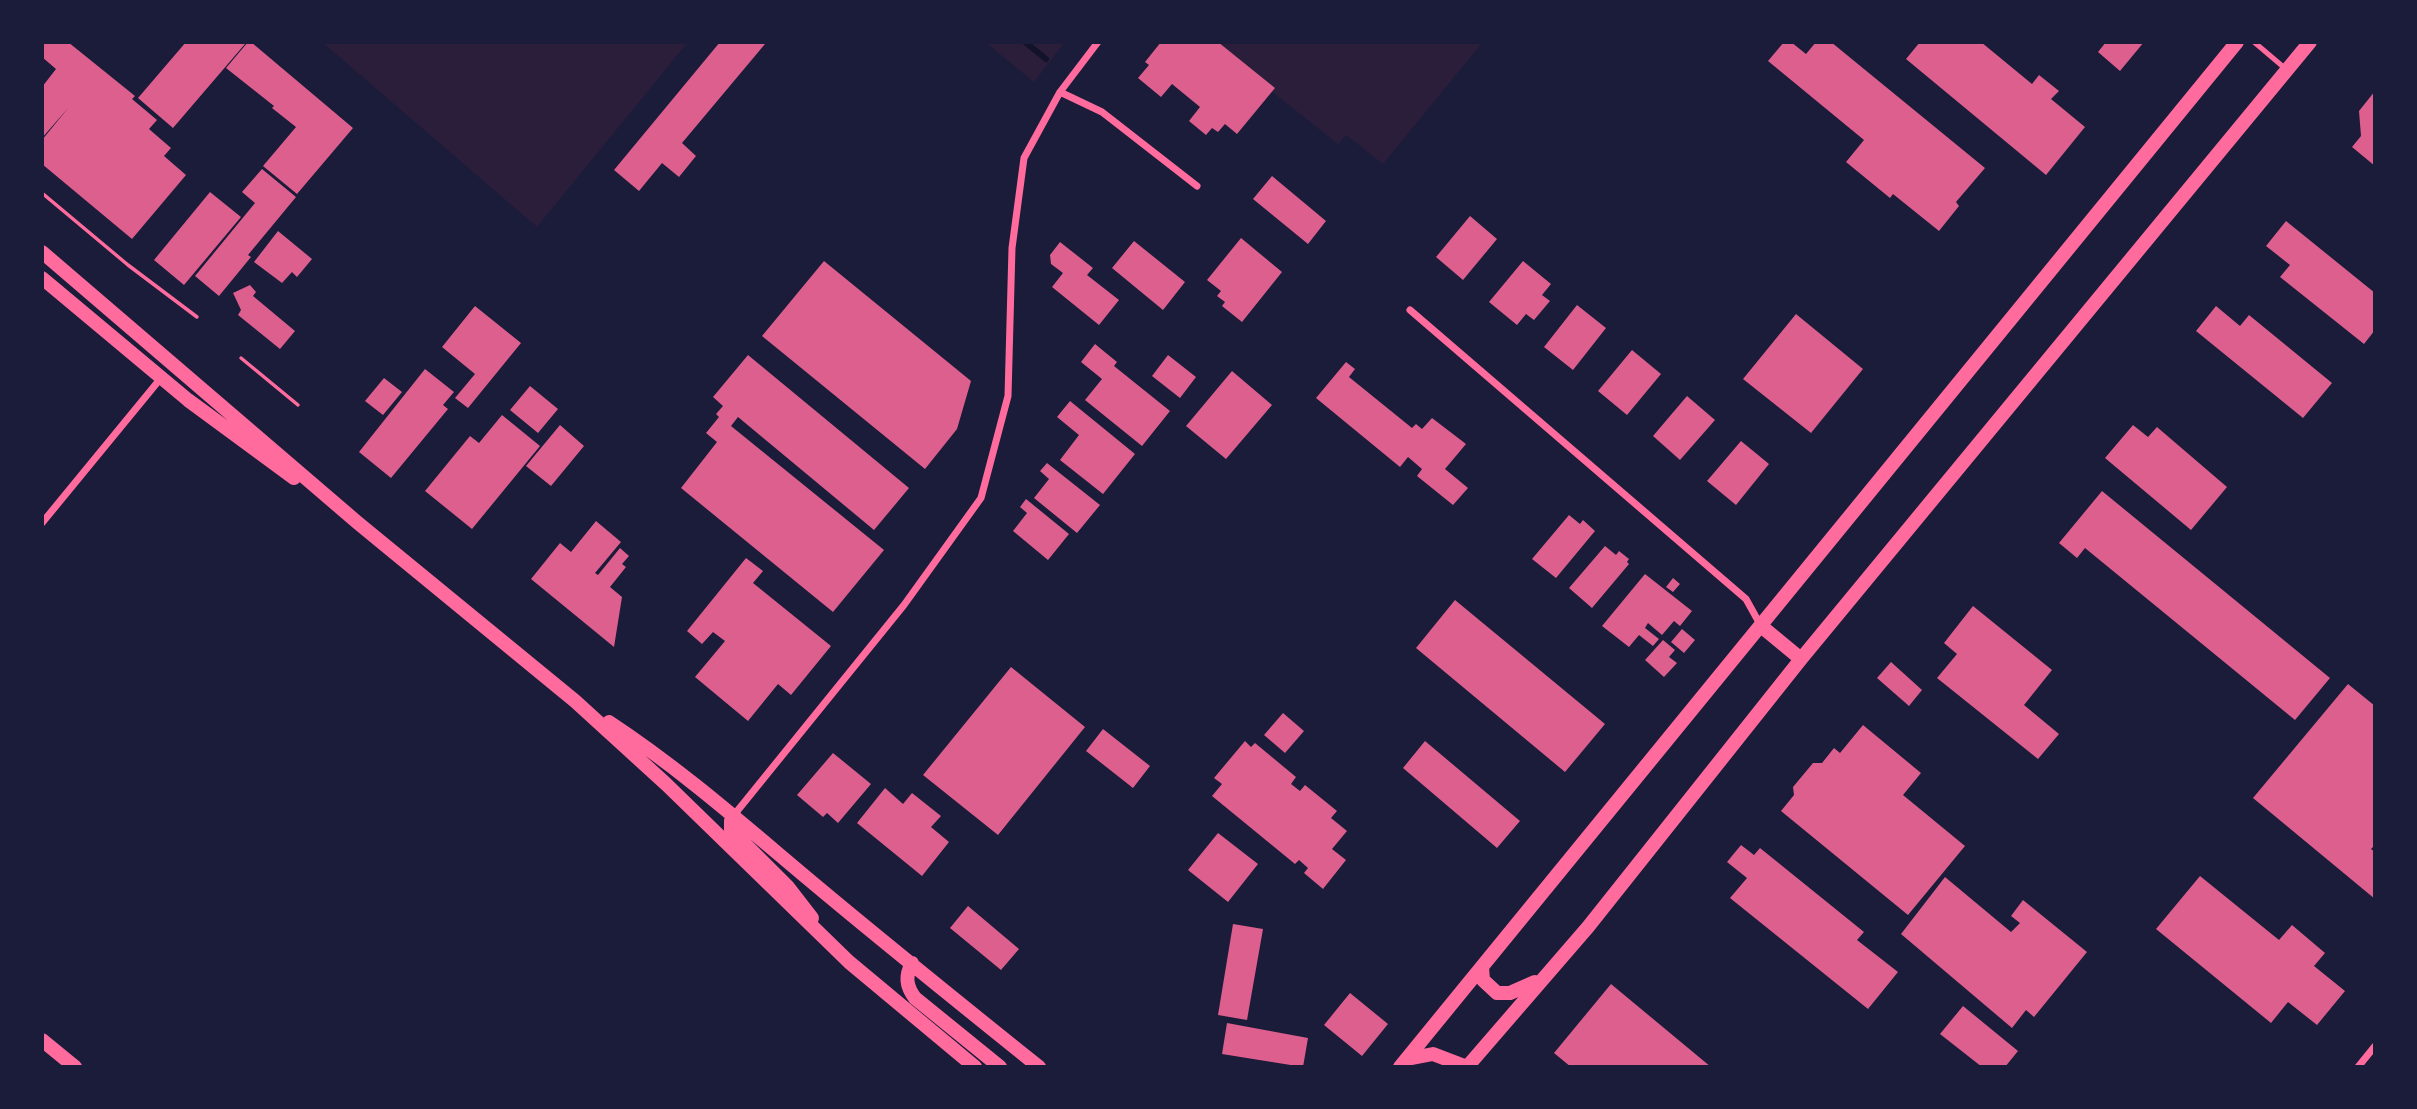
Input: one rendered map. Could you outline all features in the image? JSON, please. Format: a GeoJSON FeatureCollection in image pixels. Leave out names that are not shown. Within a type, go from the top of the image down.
{"type":"FeatureCollection","features":[{"type":"Feature","properties":{"kind":"main road"},"geometry":{"type":"LineString","coordinates":[[1403,1063],[2237,42]]}},
{"type":"Feature","properties":{"kind":"main road"},"geometry":{"type":"LineString","coordinates":[[1403,1063],[1433,1054],[1467,1067],[1588,927],[1801,659],[2310,42]]}},
{"type":"Feature","properties":{"kind":"main road"},"geometry":{"type":"LineString","coordinates":[[42,252],[358,523],[575,701],[666,784],[824,939],[883,992],[975,1067]]}},
{"type":"Feature","properties":{"kind":"main road"},"geometry":{"type":"LineString","coordinates":[[42,278],[240,440],[358,523]]}},
{"type":"Feature","properties":{"kind":"main road"},"geometry":{"type":"LineString","coordinates":[[161,378],[173,362]]}},
{"type":"Feature","properties":{"kind":"main road"},"geometry":{"type":"LineString","coordinates":[[1761,626],[1801,659]]}},
{"type":"Feature","properties":{"kind":"main road"},"geometry":{"type":"LineString","coordinates":[[575,701],[653,751],[1039,1067]]}},
{"type":"Feature","properties":{"kind":"main road"},"geometry":{"type":"LineString","coordinates":[[733,815],[731,830],[788,887],[807,910],[824,939]]}},
{"type":"Feature","properties":{"kind":"main road"},"geometry":{"type":"LineString","coordinates":[[912,963],[907,980],[915,998],[998,1065],[1007,1041]]}},
{"type":"Feature","properties":{"kind":"main road"},"geometry":{"type":"LineString","coordinates":[[1482,967],[1485,984],[1494,992],[1502,994],[1516,991],[1545,976]]}},
{"type":"Feature","properties":{"kind":"main road"},"geometry":{"type":"LineString","coordinates":[[42,1040],[75,1067]]}},
{"type":"Feature","properties":{"kind":"street"},"geometry":{"type":"LineString","coordinates":[[733,815],[904,605],[981,498],[1008,396],[1012,248],[1024,158],[1060,92],[1098,42]]}},
{"type":"Feature","properties":{"kind":"street"},"geometry":{"type":"LineString","coordinates":[[1060,92],[1102,112],[1197,186]]}},
{"type":"Feature","properties":{"kind":"street"},"geometry":{"type":"LineString","coordinates":[[1409,310],[1746,599],[1761,626]]}},
{"type":"Feature","properties":{"kind":"street"},"geometry":{"type":"LineString","coordinates":[[42,523],[161,378]]}},
{"type":"Feature","properties":{"kind":"street"},"geometry":{"type":"LineString","coordinates":[[2358,1067],[2375,1046]]}},
{"type":"Feature","properties":{"kind":"lane"},"geometry":{"type":"LineString","coordinates":[[2254,42],[2287,70]]}},
{"type":"Feature","properties":{"kind":"path"},"geometry":{"type":"LineString","coordinates":[[42,193],[128,265],[197,317]]}},
{"type":"Feature","properties":{"kind":"path"},"geometry":{"type":"LineString","coordinates":[[241,358],[298,405]]}},
{"type":"Feature","properties":{"kind":"shaded area"},"geometry":{"type":"Polygon","coordinates":[[[322,42],[688,42],[537,227],[322,42]]]}},
{"type":"Feature","properties":{"kind":"shaded area"},"geometry":{"type":"Polygon","coordinates":[[[985,42],[1065,42],[1034,82],[985,42]]]}},
{"type":"Feature","properties":{"kind":"shaded area"},"geometry":{"type":"Polygon","coordinates":[[[1209,42],[1483,42],[1383,164],[1346,135],[1338,144],[1209,42]]]}},
{"type":"Feature","properties":{"kind":"building"},"geometry":{"type":"Polygon","coordinates":[[[46,42],[68,42],[135,96],[132,99],[157,120],[149,129],[171,148],[164,156],[186,175],[132,239],[42,164],[42,140],[69,107],[42,138],[42,87],[56,69],[42,57],[42,47],[46,42]]]}},
{"type":"Feature","properties":{"kind":"building"},"geometry":{"type":"Polygon","coordinates":[[[186,42],[245,44],[173,128],[138,98],[186,42]]]}},
{"type":"Feature","properties":{"kind":"building"},"geometry":{"type":"Polygon","coordinates":[[[248,42],[353,128],[297,194],[263,166],[296,127],[226,68],[248,42]]]}},
{"type":"Feature","properties":{"kind":"building"},"geometry":{"type":"Polygon","coordinates":[[[720,42],[765,44],[682,143],[696,156],[679,177],[662,163],[639,191],[614,170],[720,42]]]}},
{"type":"Feature","properties":{"kind":"building"},"geometry":{"type":"Polygon","coordinates":[[[1161,42],[1218,42],[1275,88],[1237,134],[1225,124],[1218,132],[1212,128],[1206,135],[1189,121],[1200,107],[1172,84],[1161,97],[1138,78],[1149,65],[1145,62],[1161,42]]]}},
{"type":"Feature","properties":{"kind":"building"},"geometry":{"type":"Polygon","coordinates":[[[1784,42],[1791,42],[1806,54],[1816,42],[1831,42],[1985,168],[1956,202],[1959,206],[1939,231],[1893,194],[1890,198],[1846,162],[1864,140],[1768,61],[1784,42]]]}},
{"type":"Feature","properties":{"kind":"building"},"geometry":{"type":"Polygon","coordinates":[[[1920,42],[1981,42],[2032,84],[2039,75],[2059,91],[2051,99],[2085,127],[2046,175],[1906,59],[1920,42]]]}},
{"type":"Feature","properties":{"kind":"building"},"geometry":{"type":"Polygon","coordinates":[[[2106,42],[2144,42],[2120,71],[2098,52],[2106,42]]]}},
{"type":"Feature","properties":{"kind":"building"},"geometry":{"type":"Polygon","coordinates":[[[2375,91],[2375,166],[2352,147],[2361,136],[2359,111],[2375,91]]]}},
{"type":"Feature","properties":{"kind":"building"},"geometry":{"type":"Polygon","coordinates":[[[262,169],[296,197],[248,255],[251,257],[219,296],[195,276],[255,203],[242,192],[262,169]]]}},
{"type":"Feature","properties":{"kind":"building"},"geometry":{"type":"Polygon","coordinates":[[[1272,176],[1326,221],[1308,244],[1253,199],[1272,176]]]}},
{"type":"Feature","properties":{"kind":"building"},"geometry":{"type":"Polygon","coordinates":[[[210,192],[241,217],[184,285],[154,260],[210,192]]]}},
{"type":"Feature","properties":{"kind":"building"},"geometry":{"type":"Polygon","coordinates":[[[1470,216],[1497,239],[1463,280],[1436,257],[1470,216]]]}},
{"type":"Feature","properties":{"kind":"building"},"geometry":{"type":"Polygon","coordinates":[[[2286,221],[2375,293],[2375,330],[2364,344],[2280,277],[2290,265],[2266,246],[2286,221]]]}},
{"type":"Feature","properties":{"kind":"building"},"geometry":{"type":"Polygon","coordinates":[[[278,231],[312,259],[297,277],[292,272],[282,283],[254,262],[278,231]]]}},
{"type":"Feature","properties":{"kind":"building"},"geometry":{"type":"Polygon","coordinates":[[[1241,238],[1282,272],[1242,322],[1222,306],[1225,302],[1217,296],[1221,291],[1207,280],[1241,238]]]}},
{"type":"Feature","properties":{"kind":"building"},"geometry":{"type":"Polygon","coordinates":[[[1134,241],[1185,282],[1163,310],[1112,268],[1134,241]]]}},
{"type":"Feature","properties":{"kind":"building"},"geometry":{"type":"Polygon","coordinates":[[[1060,242],[1093,268],[1087,275],[1119,300],[1099,325],[1052,287],[1063,273],[1051,264],[1050,255],[1060,242]]]}},
{"type":"Feature","properties":{"kind":"building"},"geometry":{"type":"Polygon","coordinates":[[[824,261],[971,381],[957,429],[925,469],[762,336],[824,261]]]}},
{"type":"Feature","properties":{"kind":"building"},"geometry":{"type":"Polygon","coordinates":[[[1523,261],[1551,284],[1542,295],[1550,301],[1534,320],[1526,314],[1517,325],[1489,302],[1523,261]]]}},
{"type":"Feature","properties":{"kind":"building"},"geometry":{"type":"Polygon","coordinates":[[[250,285],[256,292],[253,296],[295,331],[280,349],[238,315],[241,310],[233,293],[250,285]]]}},
{"type":"Feature","properties":{"kind":"building"},"geometry":{"type":"Polygon","coordinates":[[[1577,305],[1606,328],[1573,370],[1544,347],[1577,305]]]}},
{"type":"Feature","properties":{"kind":"building"},"geometry":{"type":"Polygon","coordinates":[[[475,306],[521,343],[468,408],[455,398],[475,374],[442,347],[475,306]]]}},
{"type":"Feature","properties":{"kind":"building"},"geometry":{"type":"Polygon","coordinates":[[[2216,306],[2240,326],[2249,315],[2332,383],[2303,418],[2196,331],[2216,306]]]}},
{"type":"Feature","properties":{"kind":"building"},"geometry":{"type":"Polygon","coordinates":[[[1796,314],[1863,369],[1811,433],[1743,379],[1796,314]]]}},
{"type":"Feature","properties":{"kind":"building"},"geometry":{"type":"Polygon","coordinates":[[[1095,344],[1117,362],[1114,366],[1170,411],[1142,446],[1085,400],[1102,379],[1081,362],[1095,344]]]}},
{"type":"Feature","properties":{"kind":"building"},"geometry":{"type":"Polygon","coordinates":[[[1632,350],[1661,374],[1627,415],[1598,391],[1632,350]]]}},
{"type":"Feature","properties":{"kind":"building"},"geometry":{"type":"Polygon","coordinates":[[[748,355],[909,488],[874,530],[738,417],[731,426],[884,550],[833,612],[681,488],[717,442],[706,433],[719,417],[716,414],[723,406],[713,397],[748,355]]]}},
{"type":"Feature","properties":{"kind":"building"},"geometry":{"type":"Polygon","coordinates":[[[1168,355],[1196,377],[1180,398],[1152,376],[1168,355]]]}},
{"type":"Feature","properties":{"kind":"building"},"geometry":{"type":"Polygon","coordinates":[[[1346,362],[1355,369],[1349,377],[1412,428],[1416,424],[1422,429],[1432,418],[1466,444],[1445,469],[1468,488],[1453,505],[1417,476],[1422,469],[1408,457],[1400,467],[1316,398],[1346,362]]]}},
{"type":"Feature","properties":{"kind":"building"},"geometry":{"type":"Polygon","coordinates":[[[425,369],[454,392],[443,405],[448,409],[391,478],[359,452],[425,369]]]}},
{"type":"Feature","properties":{"kind":"building"},"geometry":{"type":"Polygon","coordinates":[[[1232,371],[1272,405],[1226,459],[1186,426],[1232,371]]]}},
{"type":"Feature","properties":{"kind":"building"},"geometry":{"type":"Polygon","coordinates":[[[384,378],[402,392],[383,415],[365,401],[384,378]]]}},
{"type":"Feature","properties":{"kind":"building"},"geometry":{"type":"Polygon","coordinates":[[[530,386],[558,409],[538,433],[510,410],[530,386]]]}},
{"type":"Feature","properties":{"kind":"building"},"geometry":{"type":"Polygon","coordinates":[[[1687,396],[1715,420],[1680,460],[1653,436],[1687,396]]]}},
{"type":"Feature","properties":{"kind":"building"},"geometry":{"type":"Polygon","coordinates":[[[1070,401],[1135,454],[1103,494],[1060,460],[1079,435],[1057,417],[1070,401]]]}},
{"type":"Feature","properties":{"kind":"building"},"geometry":{"type":"Polygon","coordinates":[[[502,415],[540,446],[472,529],[425,491],[470,436],[479,443],[502,415]]]}},
{"type":"Feature","properties":{"kind":"building"},"geometry":{"type":"Polygon","coordinates":[[[560,425],[584,446],[551,486],[526,466],[560,425]]]}},
{"type":"Feature","properties":{"kind":"building"},"geometry":{"type":"Polygon","coordinates":[[[2133,425],[2148,437],[2157,427],[2227,487],[2191,530],[2105,458],[2133,425]]]}},
{"type":"Feature","properties":{"kind":"building"},"geometry":{"type":"Polygon","coordinates":[[[1741,441],[1769,464],[1736,505],[1707,481],[1741,441]]]}},
{"type":"Feature","properties":{"kind":"building"},"geometry":{"type":"Polygon","coordinates":[[[1047,463],[1100,505],[1077,533],[1034,498],[1049,479],[1040,471],[1047,463]]]}},
{"type":"Feature","properties":{"kind":"building"},"geometry":{"type":"Polygon","coordinates":[[[2102,491],[2330,678],[2295,720],[2085,548],[2077,558],[2059,543],[2102,491]]]}},
{"type":"Feature","properties":{"kind":"building"},"geometry":{"type":"Polygon","coordinates":[[[1026,499],[1069,534],[1048,560],[1013,531],[1027,513],[1020,507],[1026,499]]]}},
{"type":"Feature","properties":{"kind":"building"},"geometry":{"type":"Polygon","coordinates":[[[1569,515],[1580,524],[1583,520],[1595,531],[1556,578],[1532,559],[1569,515]]]}},
{"type":"Feature","properties":{"kind":"building"},"geometry":{"type":"Polygon","coordinates":[[[596,521],[621,542],[595,573],[598,575],[620,548],[629,556],[622,564],[626,567],[610,587],[622,597],[614,647],[531,579],[560,543],[571,552],[596,521]]]}},
{"type":"Feature","properties":{"kind":"building"},"geometry":{"type":"Polygon","coordinates":[[[1605,546],[1616,555],[1619,551],[1629,559],[1629,564],[1592,608],[1569,588],[1605,546]]]}},
{"type":"Feature","properties":{"kind":"building"},"geometry":{"type":"Polygon","coordinates":[[[746,558],[763,571],[753,583],[831,646],[791,695],[778,684],[748,721],[695,677],[725,641],[713,632],[702,644],[687,631],[746,558]]]}},
{"type":"Feature","properties":{"kind":"building"},"geometry":{"type":"Polygon","coordinates":[[[1645,574],[1692,611],[1680,626],[1674,621],[1662,635],[1648,623],[1645,628],[1659,639],[1653,646],[1639,635],[1629,647],[1602,626],[1645,574]]]}},
{"type":"Feature","properties":{"kind":"building"},"geometry":{"type":"Polygon","coordinates":[[[1673,578],[1680,584],[1673,592],[1666,587],[1673,578]]]}},
{"type":"Feature","properties":{"kind":"building"},"geometry":{"type":"Polygon","coordinates":[[[1455,600],[1605,724],[1565,772],[1416,648],[1455,600]]]}},
{"type":"Feature","properties":{"kind":"building"},"geometry":{"type":"Polygon","coordinates":[[[1973,606],[2052,670],[2024,705],[2059,734],[2038,759],[1937,678],[1957,654],[1944,643],[1973,606]]]}},
{"type":"Feature","properties":{"kind":"building"},"geometry":{"type":"Polygon","coordinates":[[[1682,629],[1695,640],[1684,653],[1671,642],[1682,629]]]}},
{"type":"Feature","properties":{"kind":"building"},"geometry":{"type":"Polygon","coordinates":[[[1663,640],[1675,650],[1669,657],[1677,663],[1664,677],[1645,660],[1663,640]]]}},
{"type":"Feature","properties":{"kind":"building"},"geometry":{"type":"Polygon","coordinates":[[[1891,662],[1922,690],[1909,706],[1877,678],[1891,662]]]}},
{"type":"Feature","properties":{"kind":"building"},"geometry":{"type":"Polygon","coordinates":[[[1011,667],[1085,727],[998,835],[923,775],[1011,667]]]}},
{"type":"Feature","properties":{"kind":"building"},"geometry":{"type":"Polygon","coordinates":[[[2348,684],[2375,706],[2375,845],[2371,849],[2375,852],[2375,899],[2253,798],[2348,684]]]}},
{"type":"Feature","properties":{"kind":"building"},"geometry":{"type":"Polygon","coordinates":[[[1283,713],[1304,731],[1285,753],[1264,735],[1283,713]]]}},
{"type":"Feature","properties":{"kind":"building"},"geometry":{"type":"Polygon","coordinates":[[[1863,725],[1921,773],[1903,795],[1965,846],[1908,915],[1781,811],[1794,795],[1793,787],[1813,763],[1822,763],[1834,748],[1840,753],[1863,725]]]}},
{"type":"Feature","properties":{"kind":"building"},"geometry":{"type":"Polygon","coordinates":[[[1103,729],[1150,766],[1133,788],[1086,751],[1103,729]]]}},
{"type":"Feature","properties":{"kind":"building"},"geometry":{"type":"Polygon","coordinates":[[[1245,741],[1251,747],[1255,743],[1296,777],[1291,784],[1300,791],[1305,785],[1337,811],[1331,818],[1347,831],[1332,849],[1346,860],[1323,889],[1304,873],[1308,868],[1299,860],[1295,864],[1212,796],[1222,784],[1214,778],[1245,741]]]}},
{"type":"Feature","properties":{"kind":"building"},"geometry":{"type":"Polygon","coordinates":[[[1425,741],[1520,821],[1497,848],[1403,768],[1425,741]]]}},
{"type":"Feature","properties":{"kind":"building"},"geometry":{"type":"Polygon","coordinates":[[[833,753],[871,784],[838,823],[827,813],[823,817],[797,795],[833,753]]]}},
{"type":"Feature","properties":{"kind":"building"},"geometry":{"type":"Polygon","coordinates":[[[885,788],[903,804],[912,793],[941,816],[931,827],[949,842],[922,876],[857,823],[885,788]]]}},
{"type":"Feature","properties":{"kind":"building"},"geometry":{"type":"Polygon","coordinates":[[[1218,833],[1258,864],[1228,902],[1188,870],[1218,833]]]}},
{"type":"Feature","properties":{"kind":"building"},"geometry":{"type":"Polygon","coordinates":[[[1741,845],[1754,855],[1760,848],[1864,932],[1857,940],[1898,972],[1868,1009],[1730,898],[1747,878],[1727,862],[1741,845]]]}},
{"type":"Feature","properties":{"kind":"building"},"geometry":{"type":"Polygon","coordinates":[[[2200,876],[2279,940],[2292,925],[2325,953],[2314,966],[2345,991],[2317,1025],[2288,1002],[2271,1023],[2156,929],[2200,876]]]}},
{"type":"Feature","properties":{"kind":"building"},"geometry":{"type":"Polygon","coordinates":[[[1945,877],[2011,932],[2020,923],[2011,916],[2023,900],[2087,952],[2034,1017],[2026,1010],[2012,1028],[1901,934],[1945,877]]]}},
{"type":"Feature","properties":{"kind":"building"},"geometry":{"type":"Polygon","coordinates":[[[968,906],[1019,949],[1001,970],[950,928],[968,906]]]}},
{"type":"Feature","properties":{"kind":"building"},"geometry":{"type":"Polygon","coordinates":[[[1233,924],[1263,929],[1247,1020],[1218,1015],[1233,924]]]}},
{"type":"Feature","properties":{"kind":"building"},"geometry":{"type":"Polygon","coordinates":[[[1611,984],[1711,1067],[1571,1067],[1554,1053],[1611,984]]]}},
{"type":"Feature","properties":{"kind":"building"},"geometry":{"type":"Polygon","coordinates":[[[1350,993],[1388,1024],[1362,1056],[1324,1025],[1350,993]]]}},
{"type":"Feature","properties":{"kind":"building"},"geometry":{"type":"Polygon","coordinates":[[[1963,1006],[2018,1051],[2005,1067],[1982,1067],[1940,1034],[1963,1006]]]}},
{"type":"Feature","properties":{"kind":"building"},"geometry":{"type":"Polygon","coordinates":[[[1227,1023],[1308,1038],[1303,1067],[1222,1054],[1227,1023]]]}},
{"type":"Feature","properties":{"kind":"waterway"},"geometry":{"type":"LineString","coordinates":[[1025,42],[1046,59]]}}]}
